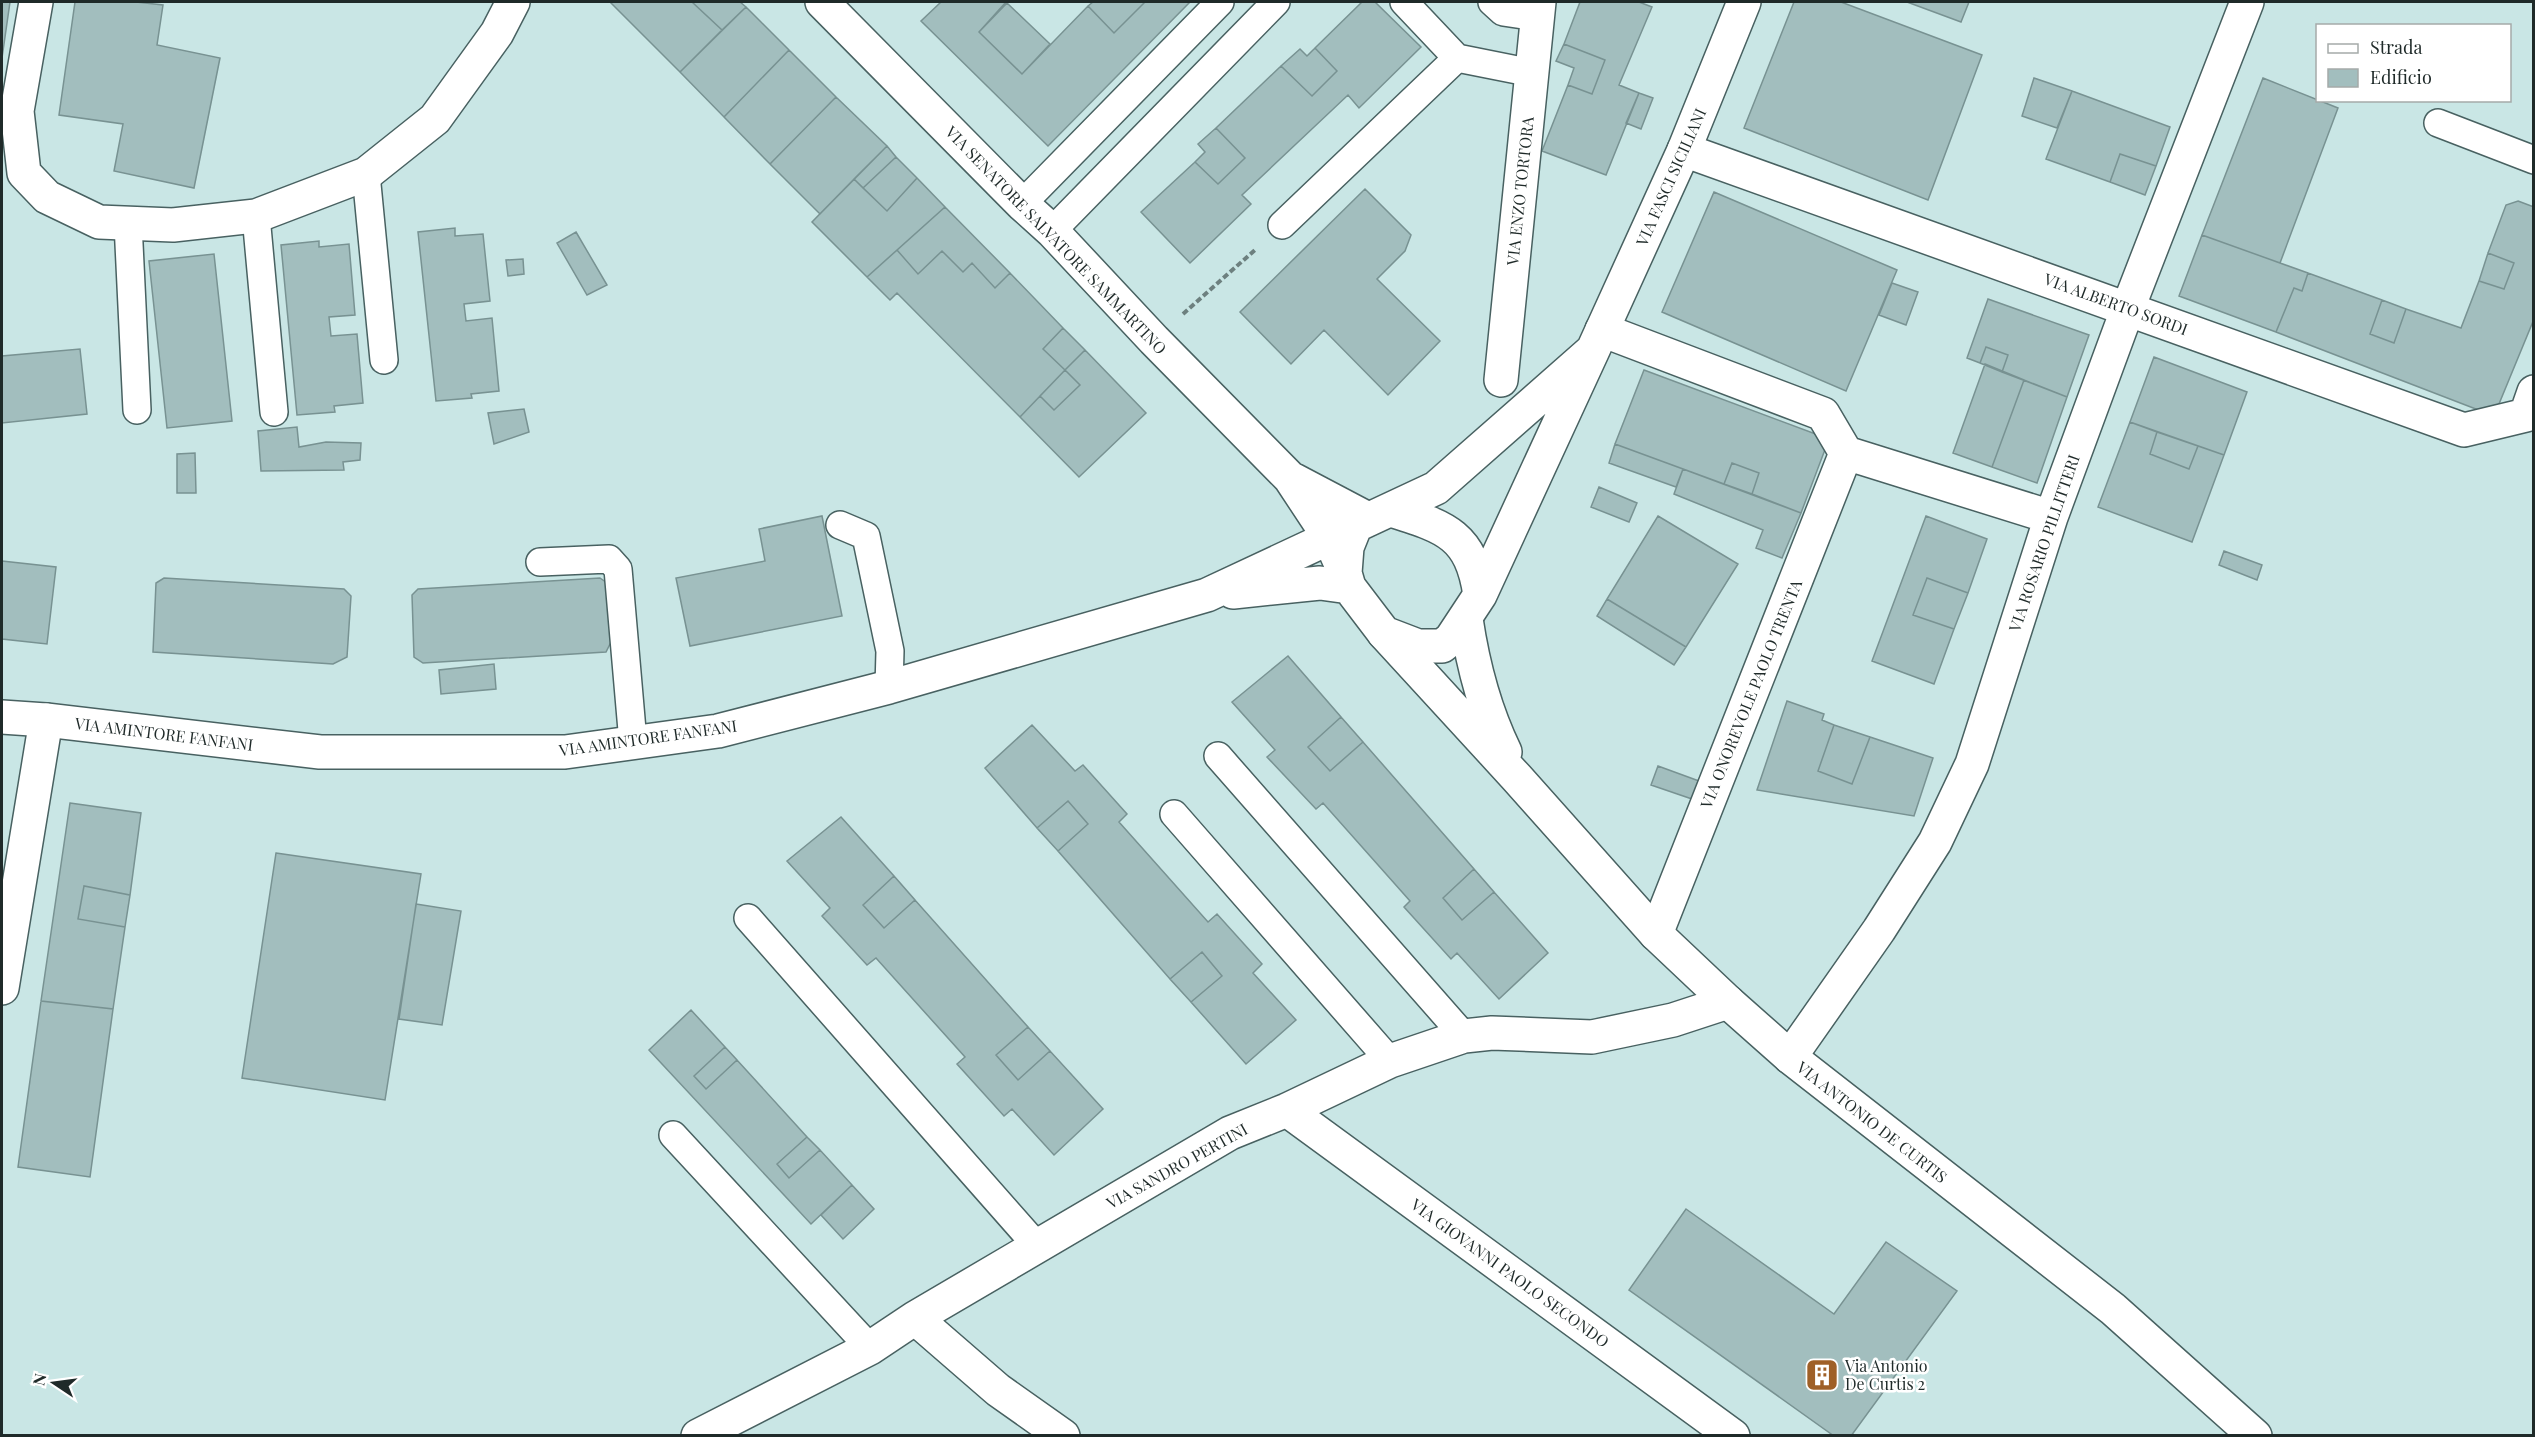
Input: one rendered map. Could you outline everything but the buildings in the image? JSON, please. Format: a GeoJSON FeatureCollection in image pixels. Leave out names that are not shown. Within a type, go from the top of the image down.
{"type":"FeatureCollection","features":[{"type":"Feature","properties":{"kind":"street"},"geometry":{"type":"LineString","coordinates":[[36,2],[17,111],[24,173],[46,197],[99,222],[173,225],[256,216],[366,174],[435,118],[497,33],[513,2]]}},
{"type":"Feature","properties":{"kind":"street","name":"VIA SENATORE SALVATORE SAMMARTINO"},"geometry":{"type":"LineString","coordinates":[[822,2],[1022,204],[1052,231],[1154,340],[1290,478]]}},
{"type":"Feature","properties":{"kind":"street","name":"VIA FASCI SICILIANI"},"geometry":{"type":"LineString","coordinates":[[1473,607],[1684,150],[1741,2]]}},
{"type":"Feature","properties":{"kind":"street","name":"VIA ROSARIO PILLITTERI"},"geometry":{"type":"LineString","coordinates":[[1790,1057],[1879,930],[1935,842],[1971,764],[2051,517],[2128,308],[2247,2]]}},
{"type":"Feature","properties":{"kind":"street","name":"VIA ENZO TORTORA"},"geometry":{"type":"LineString","coordinates":[[1501,380],[1538,9]]}},
{"type":"Feature","properties":{"kind":"street","name":"VIA ALBERTO SORDI"},"geometry":{"type":"LineString","coordinates":[[1684,150],[2464,430],[2526,415],[2534,392]]}},
{"type":"Feature","properties":{"kind":"street"},"geometry":{"type":"LineString","coordinates":[[1207,595],[1436,488],[1598,340],[1823,414],[1846,453],[2051,517]]}},
{"type":"Feature","properties":{"kind":"street","name":"VIA ONOREVOLE PAOLO TRENTA"},"geometry":{"type":"LineString","coordinates":[[1656,934],[1846,453]]}},
{"type":"Feature","properties":{"kind":"street"},"geometry":{"type":"LineString","coordinates":[[1290,478],[1361,523]]}},
{"type":"Feature","properties":{"kind":"street"},"geometry":{"type":"LineString","coordinates":[[1290,478],[1361,523],[1448,531],[1465,549],[1476,568],[1473,664],[1484,704],[1517,778]]}},
{"type":"Feature","properties":{"kind":"street"},"geometry":{"type":"LineString","coordinates":[[1361,523],[1347,547],[1347,580],[1384,633],[1418,646],[1442,646],[1452,639],[1473,607]]}},
{"type":"Feature","properties":{"kind":"street"},"geometry":{"type":"LineString","coordinates":[[1207,595],[1347,580]]}},
{"type":"Feature","properties":{"kind":"street","name":"VIA AMINTORE FANFANI"},"geometry":{"type":"LineString","coordinates":[[2,717],[46,720],[320,752],[565,752],[718,731],[889,687],[1207,595]]}},
{"type":"Feature","properties":{"kind":"street","name":"VIA ANTONIO DE CURTIS"},"geometry":{"type":"LineString","coordinates":[[1384,633],[1656,934],[1728,1002],[1790,1057],[2112,1309],[2255,1436]]}},
{"type":"Feature","properties":{"kind":"street"},"geometry":{"type":"LineString","coordinates":[[2,988],[46,720]]}},
{"type":"Feature","properties":{"kind":"street","name":"VIA SANDRO PERTINI"},"geometry":{"type":"LineString","coordinates":[[698,1436],[870,1348],[915,1318],[1230,1133],[1287,1110],[1389,1061],[1464,1035],[1492,1033],[1592,1037],[1673,1020],[1728,1002]]}},
{"type":"Feature","properties":{"kind":"street","name":"VIA GIOVANNI PAOLO SECONDO"},"geometry":{"type":"LineString","coordinates":[[1287,1110],[1733,1436]]}},
{"type":"Feature","properties":{"kind":"street"},"geometry":{"type":"LineString","coordinates":[[915,1318],[998,1390],[1063,1436]]}},
{"type":"Feature","properties":{"kind":"lane"},"geometry":{"type":"LineString","coordinates":[[1022,204],[1220,2]]}},
{"type":"Feature","properties":{"kind":"lane"},"geometry":{"type":"LineString","coordinates":[[1052,231],[1276,2]]}},
{"type":"Feature","properties":{"kind":"lane"},"geometry":{"type":"LineString","coordinates":[[1404,2],[1457,58],[1532,73]]}},
{"type":"Feature","properties":{"kind":"lane"},"geometry":{"type":"LineString","coordinates":[[1492,2],[1503,12],[1538,9]]}},
{"type":"Feature","properties":{"kind":"lane"},"geometry":{"type":"LineString","coordinates":[[1282,225],[1457,58]]}},
{"type":"Feature","properties":{"kind":"lane"},"geometry":{"type":"LineString","coordinates":[[2438,123],[2534,160]]}},
{"type":"Feature","properties":{"kind":"lane"},"geometry":{"type":"LineString","coordinates":[[366,174],[384,360]]}},
{"type":"Feature","properties":{"kind":"lane"},"geometry":{"type":"LineString","coordinates":[[256,216],[274,412]]}},
{"type":"Feature","properties":{"kind":"lane"},"geometry":{"type":"LineString","coordinates":[[128,223],[138,410]]}},
{"type":"Feature","properties":{"kind":"lane"},"geometry":{"type":"LineString","coordinates":[[840,525],[866,536],[890,651],[889,687]]}},
{"type":"Feature","properties":{"kind":"lane"},"geometry":{"type":"LineString","coordinates":[[540,562],[609,559],[618,569],[633,742]]}},
{"type":"Feature","properties":{"kind":"lane"},"geometry":{"type":"LineString","coordinates":[[1218,756],[1464,1035]]}},
{"type":"Feature","properties":{"kind":"lane"},"geometry":{"type":"LineString","coordinates":[[1174,814],[1389,1061]]}},
{"type":"Feature","properties":{"kind":"lane"},"geometry":{"type":"LineString","coordinates":[[748,918],[1037,1246]]}},
{"type":"Feature","properties":{"kind":"lane"},"geometry":{"type":"LineString","coordinates":[[673,1135],[870,1348]]}},
{"type":"Feature","properties":{"kind":"path"},"geometry":{"type":"LineString","coordinates":[[1154,340],[1282,225]]}},
{"type":"Feature","properties":{"kind":"place","name":"Via Antonio De Curtis 2"},"geometry":{"type":"Point","coordinates":[1822,1375]}}]}
